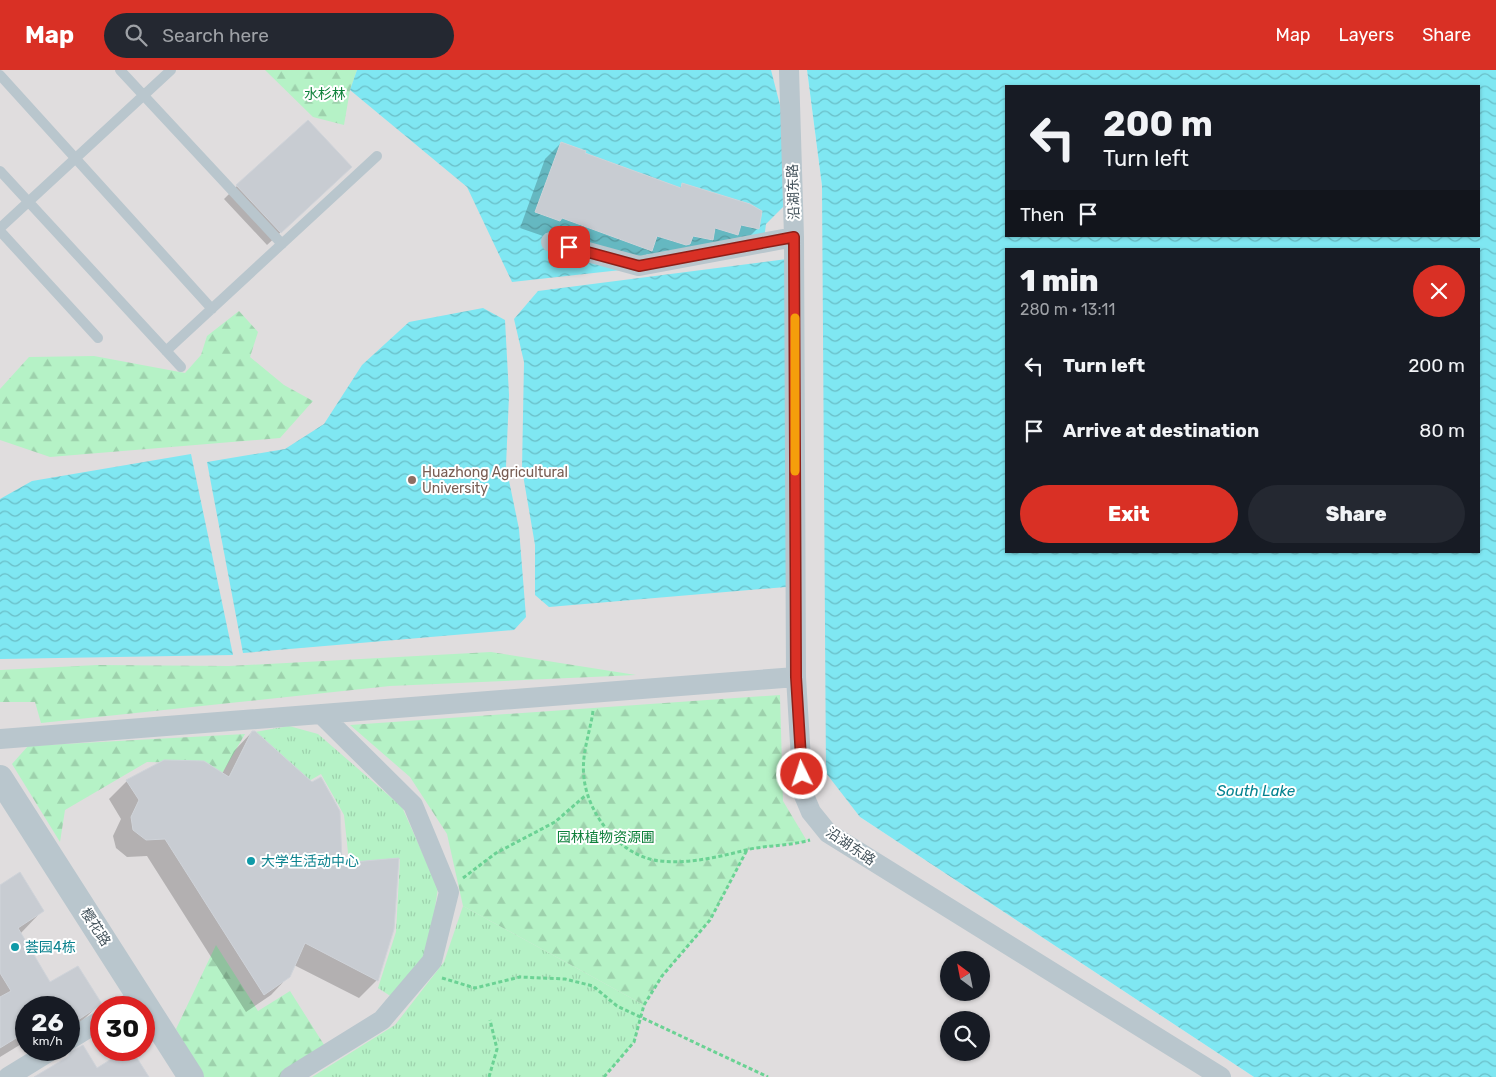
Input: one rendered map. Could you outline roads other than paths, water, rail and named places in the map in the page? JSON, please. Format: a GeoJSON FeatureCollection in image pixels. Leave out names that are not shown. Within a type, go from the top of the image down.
{"type":"FeatureCollection","features":[{"type":"Feature","properties":{"kind":"street","name":"沿湖东路"},"geometry":{"type":"LineString","coordinates":[[789,70],[794,237],[796,677],[803,793],[811,812],[828,834],[1221,1077]]}},
{"type":"Feature","properties":{"kind":"street"},"geometry":{"type":"LineString","coordinates":[[552,242],[639,266],[794,237]]}},
{"type":"Feature","properties":{"kind":"street"},"geometry":{"type":"LineString","coordinates":[[0,739],[796,677]]}},
{"type":"Feature","properties":{"kind":"street"},"geometry":{"type":"LineString","coordinates":[[290,1077],[382,1020],[432,961],[449,892],[413,805],[321,714]]}},
{"type":"Feature","properties":{"kind":"street","name":"樱花路"},"geometry":{"type":"LineString","coordinates":[[2,784],[127,996]]}},
{"type":"Feature","properties":{"kind":"street","name":"樱花路"},"geometry":{"type":"LineString","coordinates":[[155,1032],[191,1077]]}},
{"type":"Feature","properties":{"kind":"street"},"geometry":{"type":"LineString","coordinates":[[8,1077],[34,1061]]}},
{"type":"Feature","properties":{"kind":"lane"},"geometry":{"type":"LineString","coordinates":[[120,70],[282,244]]}},
{"type":"Feature","properties":{"kind":"lane"},"geometry":{"type":"LineString","coordinates":[[98,338],[0,230],[170,70]]}},
{"type":"Feature","properties":{"kind":"lane"},"geometry":{"type":"LineString","coordinates":[[0,74],[212,309]]}},
{"type":"Feature","properties":{"kind":"lane"},"geometry":{"type":"LineString","coordinates":[[166,351],[377,156]]}},
{"type":"Feature","properties":{"kind":"lane"},"geometry":{"type":"LineString","coordinates":[[0,171],[181,368]]}},
{"type":"Feature","properties":{"kind":"water"},"geometry":{"type":"Polygon","coordinates":[[[357,70],[771,70],[782,113],[783,207],[766,224],[763,247],[639,268],[512,282],[467,187],[350,90],[357,70]]]}},
{"type":"Feature","properties":{"kind":"water","name":"South Lake"},"geometry":{"type":"Polygon","coordinates":[[[807,70],[1496,70],[1496,1077],[1254,1077],[860,817],[826,773],[822,186],[807,70]]]}},
{"type":"Feature","properties":{"kind":"water"},"geometry":{"type":"Polygon","coordinates":[[[787,259],[786,587],[549,607],[535,595],[535,545],[522,469],[524,362],[514,319],[538,291],[787,259]]]}},
{"type":"Feature","properties":{"kind":"water"},"geometry":{"type":"Polygon","coordinates":[[[483,308],[505,320],[509,395],[506,466],[519,529],[526,617],[514,630],[243,653],[207,462],[285,449],[324,424],[362,365],[409,322],[483,308]]]}},
{"type":"Feature","properties":{"kind":"water"},"geometry":{"type":"Polygon","coordinates":[[[191,454],[233,655],[0,659],[0,499],[32,481],[191,454]]]}},
{"type":"Feature","properties":{"kind":"place","name":"Huazhong Agricultural University"},"geometry":{"type":"Point","coordinates":[412,480]}},
{"type":"Feature","properties":{"kind":"place","name":"大学生活动中心"},"geometry":{"type":"Point","coordinates":[251,861]}},
{"type":"Feature","properties":{"kind":"place","name":"荟园4栋"},"geometry":{"type":"Point","coordinates":[15,947]}},
{"type":"Feature","properties":{"kind":"park label","name":"水杉林"},"geometry":{"type":"Point","coordinates":[325,94]}},
{"type":"Feature","properties":{"kind":"park label","name":"园林植物资源圃"},"geometry":{"type":"Point","coordinates":[606,837]}}]}
